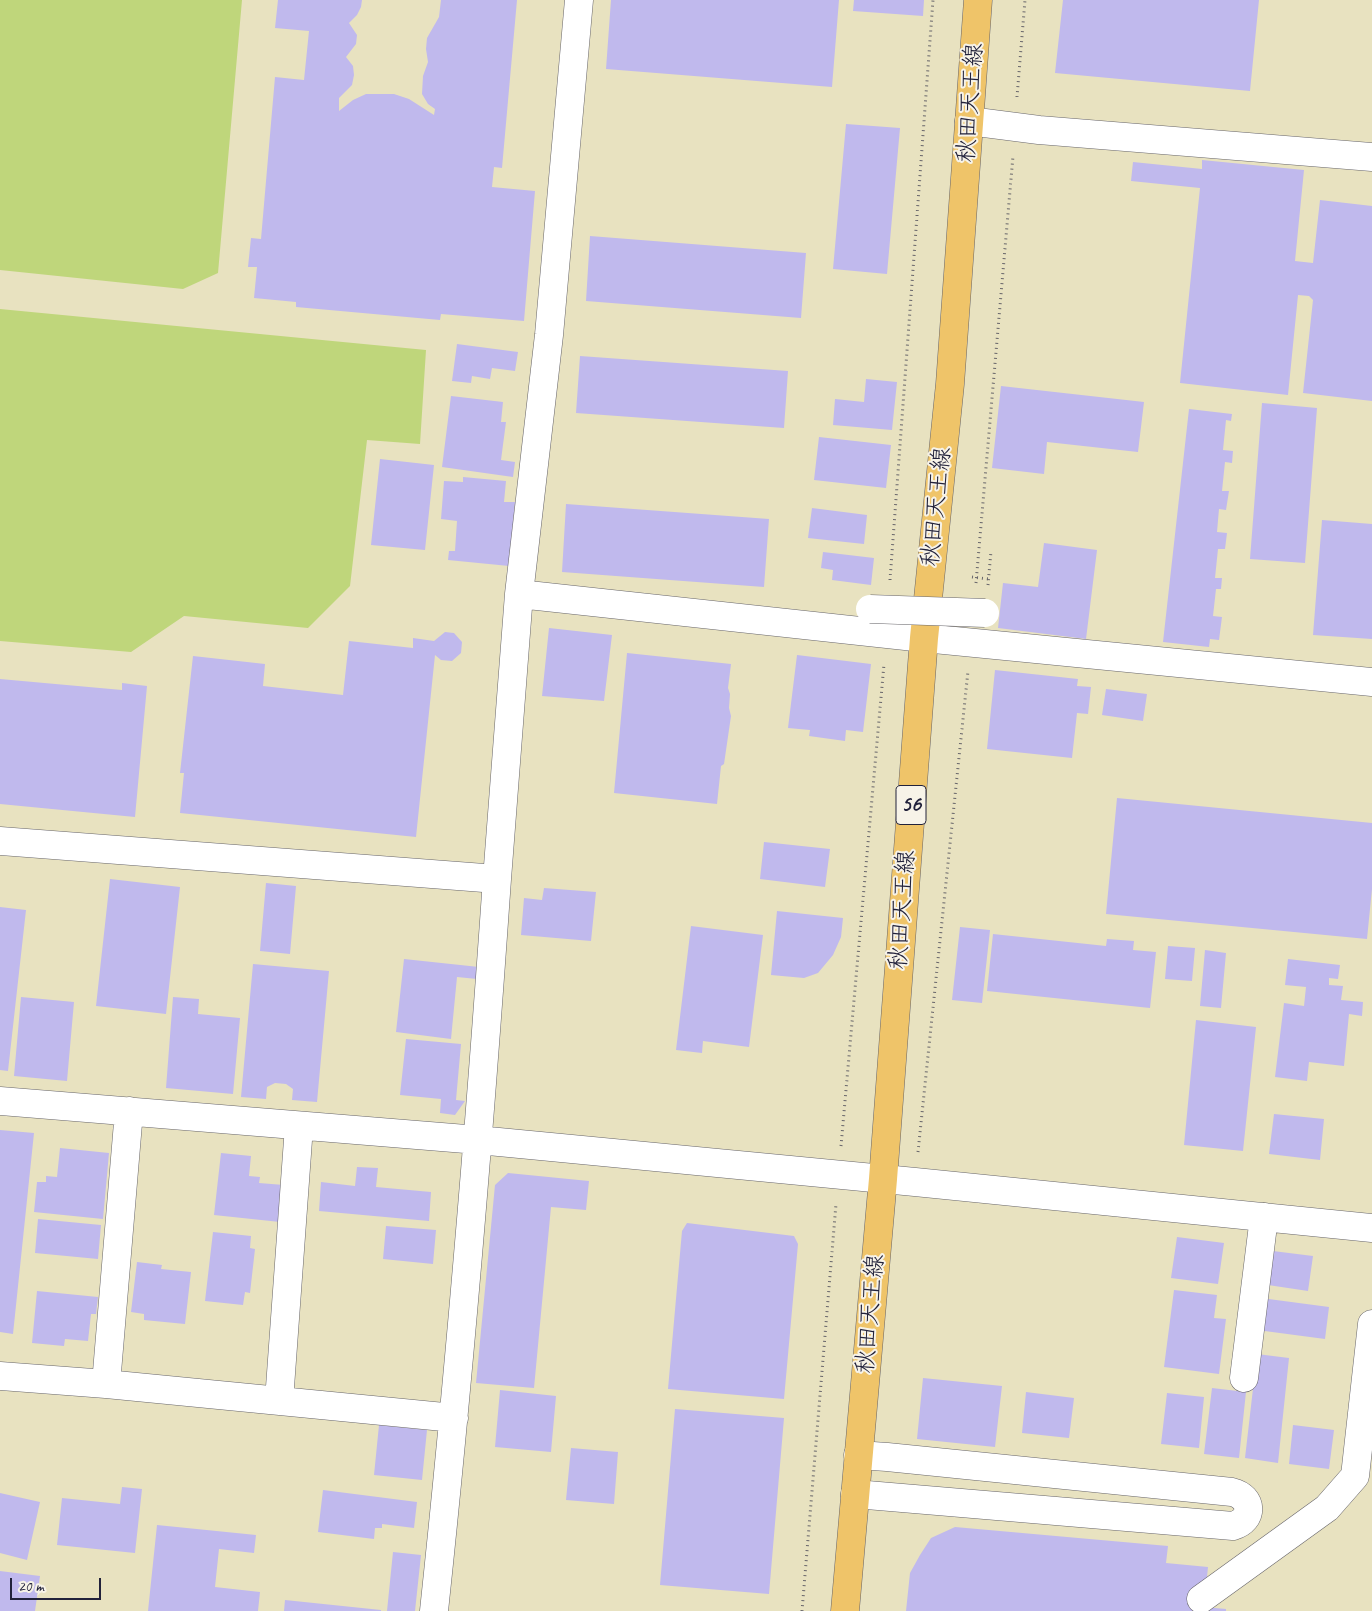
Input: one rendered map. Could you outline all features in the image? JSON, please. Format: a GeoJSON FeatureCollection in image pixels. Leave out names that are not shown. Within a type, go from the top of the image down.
{"type":"FeatureCollection","features":[{"type":"Feature","properties":{"kind":"main road","name":"秋田天王線"},"geometry":{"type":"LineString","coordinates":[[845,1611],[882,1179],[924,638],[950,384],[978,0]]}},
{"type":"Feature","properties":{"kind":"street"},"geometry":{"type":"LineString","coordinates":[[434,1611],[454,1418],[478,1140],[520,594],[549,335],[579,0]]}},
{"type":"Feature","properties":{"kind":"street"},"geometry":{"type":"LineString","coordinates":[[970,121],[1040,130],[1372,157]]}},
{"type":"Feature","properties":{"kind":"street"},"geometry":{"type":"LineString","coordinates":[[520,594],[924,638],[1372,682]]}},
{"type":"Feature","properties":{"kind":"street"},"geometry":{"type":"LineString","coordinates":[[870,609],[980,601]]}},
{"type":"Feature","properties":{"kind":"street"},"geometry":{"type":"LineString","coordinates":[[0,841],[497,880]]}},
{"type":"Feature","properties":{"kind":"street"},"geometry":{"type":"LineString","coordinates":[[0,1101],[478,1140],[1372,1228]]}},
{"type":"Feature","properties":{"kind":"street"},"geometry":{"type":"LineString","coordinates":[[106,1384],[129,1111]]}},
{"type":"Feature","properties":{"kind":"street"},"geometry":{"type":"LineString","coordinates":[[279,1401],[300,1126]]}},
{"type":"Feature","properties":{"kind":"street"},"geometry":{"type":"LineString","coordinates":[[1244,1378],[1264,1217]]}},
{"type":"Feature","properties":{"kind":"street"},"geometry":{"type":"LineString","coordinates":[[1201,1599],[1326,1508],[1355,1476],[1372,1324]]}},
{"type":"Feature","properties":{"kind":"street"},"geometry":{"type":"LineString","coordinates":[[0,1376],[106,1384],[454,1418]]}},
{"type":"Feature","properties":{"kind":"street"},"geometry":{"type":"LineString","coordinates":[[855,1494],[1233,1526],[1244,1521],[1249,1511],[1249,1505],[1243,1496],[1232,1492],[858,1455]]}},
{"type":"Feature","properties":{"kind":"path"},"geometry":{"type":"LineString","coordinates":[[889,586],[933,0]]}},
{"type":"Feature","properties":{"kind":"path"},"geometry":{"type":"LineString","coordinates":[[980,601],[1024,0]]}},
{"type":"Feature","properties":{"kind":"path"},"geometry":{"type":"LineString","coordinates":[[972,577],[988,579]]}},
{"type":"Feature","properties":{"kind":"path"},"geometry":{"type":"LineString","coordinates":[[802,1611],[886,634]]}},
{"type":"Feature","properties":{"kind":"path"},"geometry":{"type":"LineString","coordinates":[[915,1182],[971,642]]}},
{"type":"Feature","properties":{"kind":"green space"},"geometry":{"type":"Polygon","coordinates":[[[0,0],[242,0],[218,273],[183,289],[0,270],[0,0]]]}},
{"type":"Feature","properties":{"kind":"green space"},"geometry":{"type":"Polygon","coordinates":[[[0,309],[426,350],[420,444],[367,440],[350,586],[308,628],[184,616],[131,652],[0,641],[0,309]]]}},
{"type":"Feature","properties":{"kind":"building"},"geometry":{"type":"Polygon","coordinates":[[[278,0],[362,0],[357,15],[349,23],[357,35],[356,44],[346,57],[353,66],[354,75],[352,85],[339,98],[339,111],[353,100],[366,94],[394,94],[409,99],[434,115],[435,109],[428,104],[422,94],[423,76],[428,62],[427,38],[439,17],[441,0],[517,0],[502,168],[494,167],[492,187],[535,191],[524,321],[441,314],[440,320],[296,307],[296,302],[254,298],[257,267],[248,267],[251,238],[261,239],[275,77],[304,80],[309,31],[275,28],[278,0]]]}},
{"type":"Feature","properties":{"kind":"building"},"geometry":{"type":"Polygon","coordinates":[[[611,0],[839,0],[832,87],[606,69],[611,0]]]}},
{"type":"Feature","properties":{"kind":"building"},"geometry":{"type":"Polygon","coordinates":[[[854,0],[924,0],[923,16],[853,11],[854,0]]]}},
{"type":"Feature","properties":{"kind":"building"},"geometry":{"type":"Polygon","coordinates":[[[1063,0],[1259,0],[1250,91],[1055,73],[1063,0]]]}},
{"type":"Feature","properties":{"kind":"building"},"geometry":{"type":"Polygon","coordinates":[[[846,124],[900,128],[887,274],[833,269],[846,124]]]}},
{"type":"Feature","properties":{"kind":"building"},"geometry":{"type":"Polygon","coordinates":[[[1202,160],[1304,170],[1295,261],[1313,263],[1320,200],[1372,206],[1372,401],[1303,393],[1313,300],[1309,296],[1298,295],[1288,395],[1180,383],[1200,188],[1131,181],[1133,162],[1202,169],[1202,160]]]}},
{"type":"Feature","properties":{"kind":"building"},"geometry":{"type":"Polygon","coordinates":[[[590,236],[806,253],[801,318],[586,301],[590,236]]]}},
{"type":"Feature","properties":{"kind":"building"},"geometry":{"type":"Polygon","coordinates":[[[457,344],[518,352],[515,371],[492,368],[490,379],[472,376],[471,383],[452,381],[457,344]]]}},
{"type":"Feature","properties":{"kind":"building"},"geometry":{"type":"Polygon","coordinates":[[[580,356],[788,371],[784,428],[576,413],[580,356]]]}},
{"type":"Feature","properties":{"kind":"building"},"geometry":{"type":"Polygon","coordinates":[[[866,379],[897,382],[892,430],[833,425],[835,399],[864,402],[866,379]]]}},
{"type":"Feature","properties":{"kind":"building"},"geometry":{"type":"Polygon","coordinates":[[[1001,386],[1144,402],[1138,452],[1047,442],[1044,474],[992,468],[1001,386]]]}},
{"type":"Feature","properties":{"kind":"building"},"geometry":{"type":"Polygon","coordinates":[[[451,396],[503,402],[501,422],[506,422],[501,460],[515,462],[513,477],[442,467],[451,396]]]}},
{"type":"Feature","properties":{"kind":"building"},"geometry":{"type":"Polygon","coordinates":[[[1262,403],[1317,408],[1305,563],[1250,559],[1262,403]]]}},
{"type":"Feature","properties":{"kind":"building"},"geometry":{"type":"Polygon","coordinates":[[[1189,409],[1232,414],[1231,421],[1226,420],[1223,450],[1233,451],[1232,463],[1225,462],[1222,491],[1229,491],[1226,510],[1219,509],[1217,532],[1227,533],[1225,549],[1218,549],[1215,578],[1222,578],[1221,589],[1216,589],[1213,616],[1222,617],[1219,640],[1210,639],[1209,647],[1163,642],[1189,409]]]}},
{"type":"Feature","properties":{"kind":"building"},"geometry":{"type":"Polygon","coordinates":[[[819,437],[891,445],[886,488],[814,480],[819,437]]]}},
{"type":"Feature","properties":{"kind":"building"},"geometry":{"type":"Polygon","coordinates":[[[380,459],[434,465],[425,550],[371,545],[380,459]]]}},
{"type":"Feature","properties":{"kind":"building"},"geometry":{"type":"Polygon","coordinates":[[[463,477],[506,481],[504,502],[515,502],[509,566],[448,560],[449,551],[455,551],[457,521],[441,519],[444,481],[463,482],[463,477]]]}},
{"type":"Feature","properties":{"kind":"building"},"geometry":{"type":"Polygon","coordinates":[[[566,504],[769,519],[764,587],[562,572],[566,504]]]}},
{"type":"Feature","properties":{"kind":"building"},"geometry":{"type":"Polygon","coordinates":[[[812,508],[867,515],[864,544],[808,538],[812,508]]]}},
{"type":"Feature","properties":{"kind":"building"},"geometry":{"type":"Polygon","coordinates":[[[1322,520],[1372,524],[1372,639],[1313,635],[1322,520]]]}},
{"type":"Feature","properties":{"kind":"building"},"geometry":{"type":"Polygon","coordinates":[[[1044,543],[1097,550],[1086,639],[998,628],[1003,583],[1038,587],[1044,543]]]}},
{"type":"Feature","properties":{"kind":"building"},"geometry":{"type":"Polygon","coordinates":[[[823,552],[874,558],[871,585],[832,580],[833,570],[821,568],[823,552]]]}},
{"type":"Feature","properties":{"kind":"building"},"geometry":{"type":"Polygon","coordinates":[[[549,628],[612,635],[604,701],[542,696],[549,628]]]}},
{"type":"Feature","properties":{"kind":"building"},"geometry":{"type":"Polygon","coordinates":[[[445,632],[454,633],[462,642],[461,653],[452,661],[441,660],[435,655],[416,837],[180,813],[184,773],[180,773],[193,656],[265,664],[263,686],[343,695],[349,641],[413,648],[413,638],[434,641],[445,632]]]}},
{"type":"Feature","properties":{"kind":"building"},"geometry":{"type":"Polygon","coordinates":[[[627,653],[731,664],[728,688],[731,716],[724,764],[721,766],[717,804],[614,793],[627,653]]]}},
{"type":"Feature","properties":{"kind":"building"},"geometry":{"type":"Polygon","coordinates":[[[797,655],[871,664],[863,732],[846,730],[845,741],[809,736],[810,730],[788,728],[797,655]]]}},
{"type":"Feature","properties":{"kind":"building"},"geometry":{"type":"Polygon","coordinates":[[[995,670],[1078,679],[1077,686],[1091,687],[1088,714],[1077,713],[1072,758],[987,749],[995,670]]]}},
{"type":"Feature","properties":{"kind":"building"},"geometry":{"type":"Polygon","coordinates":[[[0,679],[122,690],[122,683],[147,686],[135,817],[0,804],[0,679]]]}},
{"type":"Feature","properties":{"kind":"building"},"geometry":{"type":"Polygon","coordinates":[[[1106,689],[1147,694],[1143,721],[1102,715],[1106,689]]]}},
{"type":"Feature","properties":{"kind":"building"},"geometry":{"type":"Polygon","coordinates":[[[1117,798],[1372,823],[1372,889],[1367,939],[1106,914],[1117,798]]]}},
{"type":"Feature","properties":{"kind":"building"},"geometry":{"type":"Polygon","coordinates":[[[764,842],[830,849],[825,887],[760,879],[764,842]]]}},
{"type":"Feature","properties":{"kind":"building"},"geometry":{"type":"Polygon","coordinates":[[[110,879],[180,887],[166,1014],[96,1006],[110,879]]]}},
{"type":"Feature","properties":{"kind":"building"},"geometry":{"type":"Polygon","coordinates":[[[266,883],[296,886],[290,954],[260,951],[266,883]]]}},
{"type":"Feature","properties":{"kind":"building"},"geometry":{"type":"Polygon","coordinates":[[[544,888],[596,892],[591,941],[521,935],[524,898],[542,900],[544,888]]]}},
{"type":"Feature","properties":{"kind":"building"},"geometry":{"type":"Polygon","coordinates":[[[0,907],[26,910],[8,1071],[0,1070],[0,907]]]}},
{"type":"Feature","properties":{"kind":"building"},"geometry":{"type":"Polygon","coordinates":[[[777,911],[843,918],[841,937],[833,955],[818,973],[804,978],[771,975],[777,911]]]}},
{"type":"Feature","properties":{"kind":"building"},"geometry":{"type":"Polygon","coordinates":[[[691,926],[763,935],[749,1047],[703,1041],[702,1053],[676,1050],[691,926]]]}},
{"type":"Feature","properties":{"kind":"building"},"geometry":{"type":"Polygon","coordinates":[[[960,927],[990,930],[982,1003],[952,1000],[960,927]]]}},
{"type":"Feature","properties":{"kind":"building"},"geometry":{"type":"Polygon","coordinates":[[[993,934],[1106,946],[1107,939],[1134,941],[1133,950],[1156,952],[1150,1008],[987,991],[993,934]]]}},
{"type":"Feature","properties":{"kind":"building"},"geometry":{"type":"Polygon","coordinates":[[[1168,946],[1195,948],[1192,981],[1165,979],[1168,946]]]}},
{"type":"Feature","properties":{"kind":"building"},"geometry":{"type":"Polygon","coordinates":[[[1205,950],[1226,953],[1221,1008],[1200,1006],[1205,950]]]}},
{"type":"Feature","properties":{"kind":"building"},"geometry":{"type":"Polygon","coordinates":[[[404,959],[479,967],[477,979],[457,977],[451,1039],[396,1032],[404,959]]]}},
{"type":"Feature","properties":{"kind":"building"},"geometry":{"type":"Polygon","coordinates":[[[1288,959],[1340,965],[1338,979],[1329,978],[1329,985],[1343,986],[1341,1000],[1363,1002],[1362,1016],[1349,1014],[1344,1066],[1309,1062],[1307,1081],[1275,1077],[1284,1003],[1304,1006],[1306,987],[1285,985],[1288,959]]]}},
{"type":"Feature","properties":{"kind":"building"},"geometry":{"type":"Polygon","coordinates":[[[253,964],[329,971],[317,1102],[292,1100],[293,1089],[286,1084],[275,1083],[267,1087],[266,1099],[241,1097],[253,964]]]}},
{"type":"Feature","properties":{"kind":"building"},"geometry":{"type":"Polygon","coordinates":[[[21,997],[74,1002],[67,1081],[14,1076],[21,997]]]}},
{"type":"Feature","properties":{"kind":"building"},"geometry":{"type":"Polygon","coordinates":[[[173,997],[199,999],[198,1014],[240,1018],[233,1094],[166,1088],[173,997]]]}},
{"type":"Feature","properties":{"kind":"building"},"geometry":{"type":"Polygon","coordinates":[[[1196,1020],[1256,1027],[1243,1151],[1184,1145],[1196,1020]]]}},
{"type":"Feature","properties":{"kind":"building"},"geometry":{"type":"Polygon","coordinates":[[[406,1039],[461,1044],[456,1100],[465,1101],[455,1115],[440,1113],[441,1099],[400,1095],[406,1039]]]}},
{"type":"Feature","properties":{"kind":"building"},"geometry":{"type":"Polygon","coordinates":[[[1274,1114],[1324,1119],[1320,1160],[1269,1154],[1274,1114]]]}},
{"type":"Feature","properties":{"kind":"building"},"geometry":{"type":"Polygon","coordinates":[[[0,1130],[34,1133],[13,1334],[0,1332],[0,1130]]]}},
{"type":"Feature","properties":{"kind":"building"},"geometry":{"type":"Polygon","coordinates":[[[60,1148],[109,1153],[103,1219],[34,1212],[37,1182],[46,1182],[46,1176],[57,1177],[60,1148]]]}},
{"type":"Feature","properties":{"kind":"building"},"geometry":{"type":"Polygon","coordinates":[[[221,1153],[251,1156],[249,1176],[260,1177],[259,1183],[284,1185],[280,1222],[214,1215],[221,1153]]]}},
{"type":"Feature","properties":{"kind":"building"},"geometry":{"type":"Polygon","coordinates":[[[357,1167],[378,1168],[376,1187],[431,1192],[429,1221],[319,1211],[321,1182],[355,1186],[357,1167]]]}},
{"type":"Feature","properties":{"kind":"building"},"geometry":{"type":"Polygon","coordinates":[[[508,1173],[589,1181],[586,1210],[551,1207],[534,1388],[476,1383],[495,1185],[508,1173]]]}},
{"type":"Feature","properties":{"kind":"building"},"geometry":{"type":"Polygon","coordinates":[[[38,1219],[101,1225],[98,1259],[35,1253],[38,1219]]]}},
{"type":"Feature","properties":{"kind":"building"},"geometry":{"type":"Polygon","coordinates":[[[687,1223],[794,1236],[798,1244],[784,1399],[668,1389],[682,1231],[687,1223]]]}},
{"type":"Feature","properties":{"kind":"building"},"geometry":{"type":"Polygon","coordinates":[[[386,1226],[436,1230],[433,1264],[383,1259],[386,1226]]]}},
{"type":"Feature","properties":{"kind":"building"},"geometry":{"type":"Polygon","coordinates":[[[213,1232],[251,1236],[250,1248],[255,1249],[250,1293],[245,1292],[243,1305],[205,1301],[213,1232]]]}},
{"type":"Feature","properties":{"kind":"building"},"geometry":{"type":"Polygon","coordinates":[[[1177,1237],[1224,1243],[1218,1284],[1171,1278],[1177,1237]]]}},
{"type":"Feature","properties":{"kind":"building"},"geometry":{"type":"Polygon","coordinates":[[[1273,1251],[1313,1256],[1308,1291],[1268,1285],[1273,1251]]]}},
{"type":"Feature","properties":{"kind":"building"},"geometry":{"type":"Polygon","coordinates":[[[137,1262],[162,1265],[161,1269],[191,1272],[185,1324],[144,1320],[144,1314],[131,1312],[137,1262]]]}},
{"type":"Feature","properties":{"kind":"building"},"geometry":{"type":"Polygon","coordinates":[[[1174,1290],[1217,1295],[1214,1318],[1226,1319],[1219,1374],[1164,1367],[1174,1290]]]}},
{"type":"Feature","properties":{"kind":"building"},"geometry":{"type":"Polygon","coordinates":[[[37,1291],[98,1297],[96,1314],[91,1314],[88,1341],[65,1339],[64,1346],[32,1343],[37,1291]]]}},
{"type":"Feature","properties":{"kind":"building"},"geometry":{"type":"Polygon","coordinates":[[[1261,1298],[1329,1307],[1325,1339],[1257,1330],[1261,1298]]]}},
{"type":"Feature","properties":{"kind":"building"},"geometry":{"type":"Polygon","coordinates":[[[1257,1354],[1289,1358],[1278,1463],[1245,1458],[1257,1354]]]}},
{"type":"Feature","properties":{"kind":"building"},"geometry":{"type":"Polygon","coordinates":[[[923,1378],[1002,1386],[995,1447],[917,1439],[923,1378]]]}},
{"type":"Feature","properties":{"kind":"building"},"geometry":{"type":"Polygon","coordinates":[[[1212,1388],[1246,1392],[1239,1458],[1204,1454],[1212,1388]]]}},
{"type":"Feature","properties":{"kind":"building"},"geometry":{"type":"Polygon","coordinates":[[[500,1390],[556,1396],[551,1452],[495,1447],[500,1390]]]}},
{"type":"Feature","properties":{"kind":"building"},"geometry":{"type":"Polygon","coordinates":[[[1026,1392],[1074,1398],[1069,1438],[1022,1433],[1026,1392]]]}},
{"type":"Feature","properties":{"kind":"building"},"geometry":{"type":"Polygon","coordinates":[[[1167,1393],[1204,1397],[1199,1448],[1161,1444],[1167,1393]]]}},
{"type":"Feature","properties":{"kind":"building"},"geometry":{"type":"Polygon","coordinates":[[[675,1409],[784,1418],[769,1594],[660,1585],[675,1409]]]}},
{"type":"Feature","properties":{"kind":"building"},"geometry":{"type":"Polygon","coordinates":[[[379,1425],[427,1430],[422,1480],[374,1475],[379,1425]]]}},
{"type":"Feature","properties":{"kind":"building"},"geometry":{"type":"Polygon","coordinates":[[[1293,1425],[1334,1430],[1329,1469],[1289,1464],[1293,1425]]]}},
{"type":"Feature","properties":{"kind":"building"},"geometry":{"type":"Polygon","coordinates":[[[571,1448],[618,1452],[614,1504],[566,1500],[571,1448]]]}},
{"type":"Feature","properties":{"kind":"building"},"geometry":{"type":"Polygon","coordinates":[[[122,1487],[142,1489],[135,1553],[57,1545],[62,1498],[120,1504],[122,1487]]]}},
{"type":"Feature","properties":{"kind":"building"},"geometry":{"type":"Polygon","coordinates":[[[323,1490],[417,1502],[414,1528],[382,1524],[382,1528],[375,1528],[374,1539],[318,1532],[323,1490]]]}},
{"type":"Feature","properties":{"kind":"building"},"geometry":{"type":"Polygon","coordinates":[[[0,1493],[40,1502],[27,1560],[0,1553],[0,1493]]]}},
{"type":"Feature","properties":{"kind":"building"},"geometry":{"type":"Polygon","coordinates":[[[157,1525],[256,1535],[254,1553],[219,1549],[215,1587],[260,1592],[258,1611],[148,1611],[157,1525]]]}},
{"type":"Feature","properties":{"kind":"building"},"geometry":{"type":"Polygon","coordinates":[[[955,1527],[1168,1546],[1166,1563],[1208,1567],[1204,1607],[1226,1609],[1226,1611],[906,1611],[910,1573],[920,1555],[931,1538],[955,1527]]]}},
{"type":"Feature","properties":{"kind":"building"},"geometry":{"type":"Polygon","coordinates":[[[393,1552],[421,1555],[415,1611],[387,1611],[393,1552]]]}},
{"type":"Feature","properties":{"kind":"building"},"geometry":{"type":"Polygon","coordinates":[[[0,1571],[40,1576],[35,1611],[0,1611],[0,1571]]]}},
{"type":"Feature","properties":{"kind":"building"},"geometry":{"type":"Polygon","coordinates":[[[285,1600],[381,1610],[381,1611],[284,1611],[285,1600]]]}}]}
